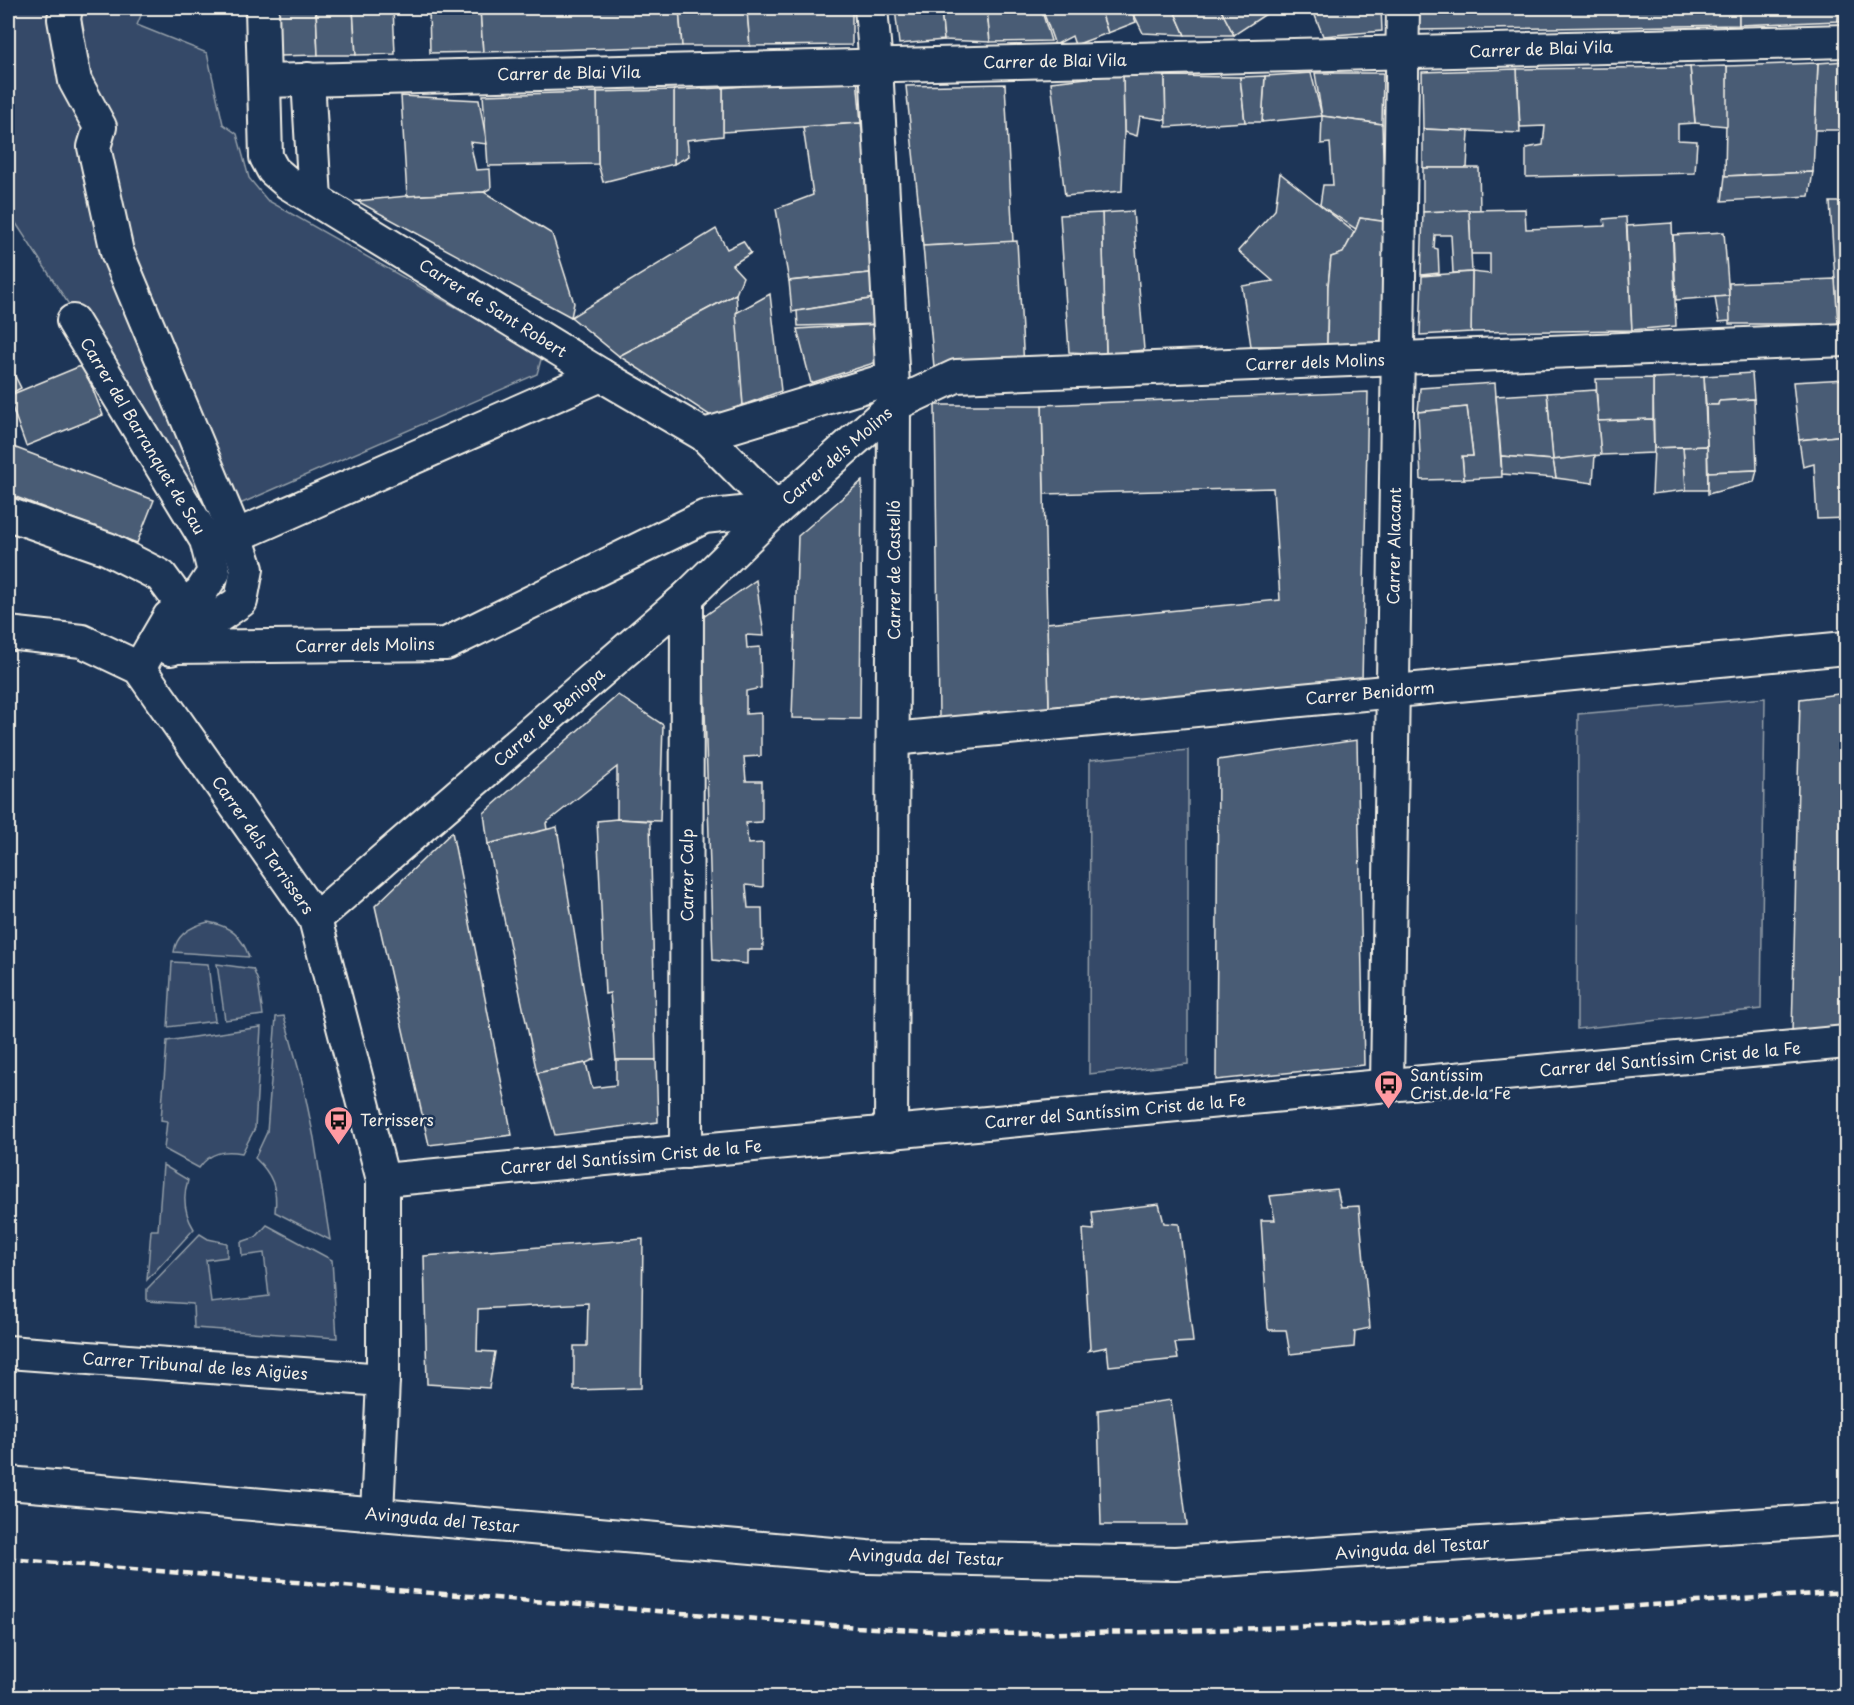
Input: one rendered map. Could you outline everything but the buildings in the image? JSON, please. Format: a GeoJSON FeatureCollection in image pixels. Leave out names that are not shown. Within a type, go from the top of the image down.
{"type":"FeatureCollection","features":[{"type":"Feature","properties":{"kind":"street"},"geometry":{"type":"LineString","coordinates":[[8,633],[82,641],[139,668],[241,601],[247,569],[236,536],[117,252],[94,147],[100,127],[75,81],[64,19],[66,8]]}},
{"type":"Feature","properties":{"kind":"street","name":"Carrer de Sant Robert"},"geometry":{"type":"LineString","coordinates":[[262,8],[266,157],[273,170],[288,183],[601,375],[704,435],[777,509]]}},
{"type":"Feature","properties":{"kind":"street","name":"Carrer de Castelló"},"geometry":{"type":"LineString","coordinates":[[871,8],[893,392],[891,1132]]}},
{"type":"Feature","properties":{"kind":"street","name":"Carrer Alacant"},"geometry":{"type":"LineString","coordinates":[[1387,1085],[1403,8]]}},
{"type":"Feature","properties":{"kind":"street","name":"Carrer de Blai Vila"},"geometry":{"type":"LineString","coordinates":[[264,81],[1846,41]]}},
{"type":"Feature","properties":{"kind":"street"},"geometry":{"type":"LineString","coordinates":[[308,79],[315,199]]}},
{"type":"Feature","properties":{"kind":"street","name":"Carrer del Barranquet de Sau"},"geometry":{"type":"LineString","coordinates":[[74,321],[206,540],[214,572],[201,592],[169,617],[139,668]]}},
{"type":"Feature","properties":{"kind":"street","name":"Carrer dels Molins"},"geometry":{"type":"LineString","coordinates":[[704,435],[956,376],[1846,340]]}},
{"type":"Feature","properties":{"kind":"street"},"geometry":{"type":"LineString","coordinates":[[236,536],[601,375]]}},
{"type":"Feature","properties":{"kind":"street","name":"Carrer dels Molins"},"geometry":{"type":"LineString","coordinates":[[174,647],[446,644],[704,517],[777,509],[893,392]]}},
{"type":"Feature","properties":{"kind":"street","name":"Carrer de Beniopa"},"geometry":{"type":"LineString","coordinates":[[315,919],[687,597],[777,509]]}},
{"type":"Feature","properties":{"kind":"street"},"geometry":{"type":"LineString","coordinates":[[8,514],[108,549],[161,576],[183,606]]}},
{"type":"Feature","properties":{"kind":"street","name":"Carrer Calp"},"geometry":{"type":"LineString","coordinates":[[686,1152],[687,597]]}},
{"type":"Feature","properties":{"kind":"street","name":"Carrer Benidorm"},"geometry":{"type":"LineString","coordinates":[[893,739],[1846,648]]}},
{"type":"Feature","properties":{"kind":"street","name":"Carrer dels Terrissers"},"geometry":{"type":"LineString","coordinates":[[139,668],[315,919],[383,1180],[383,1380],[377,1514]]}},
{"type":"Feature","properties":{"kind":"street","name":"Carrer del Santíssim Crist de la Fe"},"geometry":{"type":"LineString","coordinates":[[383,1180],[1846,1042]]}},
{"type":"Feature","properties":{"kind":"street","name":"Carrer Tribunal de les Aigües"},"geometry":{"type":"LineString","coordinates":[[8,1352],[383,1380]]}},
{"type":"Feature","properties":{"kind":"street","name":"Avinguda del Testar"},"geometry":{"type":"LineString","coordinates":[[8,1483],[867,1557],[1175,1563],[1846,1519]]}},
{"type":"Feature","properties":{"kind":"shaded area"},"geometry":{"type":"Polygon","coordinates":[[[8,8],[144,8],[137,25],[207,53],[223,124],[237,134],[249,178],[267,200],[542,356],[537,374],[208,518],[8,211],[8,8]]]}},
{"type":"Feature","properties":{"kind":"shaded area"},"geometry":{"type":"Polygon","coordinates":[[[1765,698],[1761,1009],[1577,1029],[1578,714],[1765,698]]]}},
{"type":"Feature","properties":{"kind":"shaded area"},"geometry":{"type":"Polygon","coordinates":[[[1188,750],[1188,1064],[1089,1074],[1090,760],[1188,750]]]}},
{"type":"Feature","properties":{"kind":"shaded area"},"geometry":{"type":"Polygon","coordinates":[[[208,922],[223,926],[234,933],[243,943],[249,957],[174,952],[181,936],[196,926],[208,922]]]}},
{"type":"Feature","properties":{"kind":"shaded area"},"geometry":{"type":"Polygon","coordinates":[[[172,962],[208,964],[215,1021],[168,1027],[172,962]]]}},
{"type":"Feature","properties":{"kind":"shaded area"},"geometry":{"type":"Polygon","coordinates":[[[217,964],[253,969],[258,981],[263,1015],[225,1020],[217,964]]]}},
{"type":"Feature","properties":{"kind":"shaded area"},"geometry":{"type":"Polygon","coordinates":[[[284,1016],[303,1085],[314,1138],[330,1240],[275,1212],[276,1196],[270,1176],[255,1158],[267,1132],[276,1017],[284,1016]]]}},
{"type":"Feature","properties":{"kind":"shaded area"},"geometry":{"type":"Polygon","coordinates":[[[261,1027],[255,1128],[242,1153],[218,1153],[208,1158],[199,1168],[164,1149],[167,1121],[161,1120],[167,1041],[261,1027]]]}},
{"type":"Feature","properties":{"kind":"shaded area"},"geometry":{"type":"Polygon","coordinates":[[[163,1165],[188,1180],[185,1205],[194,1229],[147,1280],[151,1230],[158,1230],[163,1165]]]}},
{"type":"Feature","properties":{"kind":"shaded area"},"geometry":{"type":"Polygon","coordinates":[[[267,1225],[332,1260],[337,1338],[194,1328],[193,1304],[147,1301],[147,1289],[200,1234],[208,1239],[227,1243],[227,1257],[206,1260],[211,1303],[269,1296],[264,1253],[242,1256],[241,1242],[256,1237],[267,1225]]]}},
{"type":"Feature","properties":{"kind":"railway"},"geometry":{"type":"LineString","coordinates":[[8,1559],[857,1627],[987,1634],[1153,1632],[1368,1624],[1846,1592]]}},
{"type":"Feature","properties":{"kind":"place","name":"Santíssim Crist de la Fe"},"geometry":{"type":"Point","coordinates":[1389,1110]}},
{"type":"Feature","properties":{"kind":"place","name":"Terrissers"},"geometry":{"type":"Point","coordinates":[339,1146]}}]}
